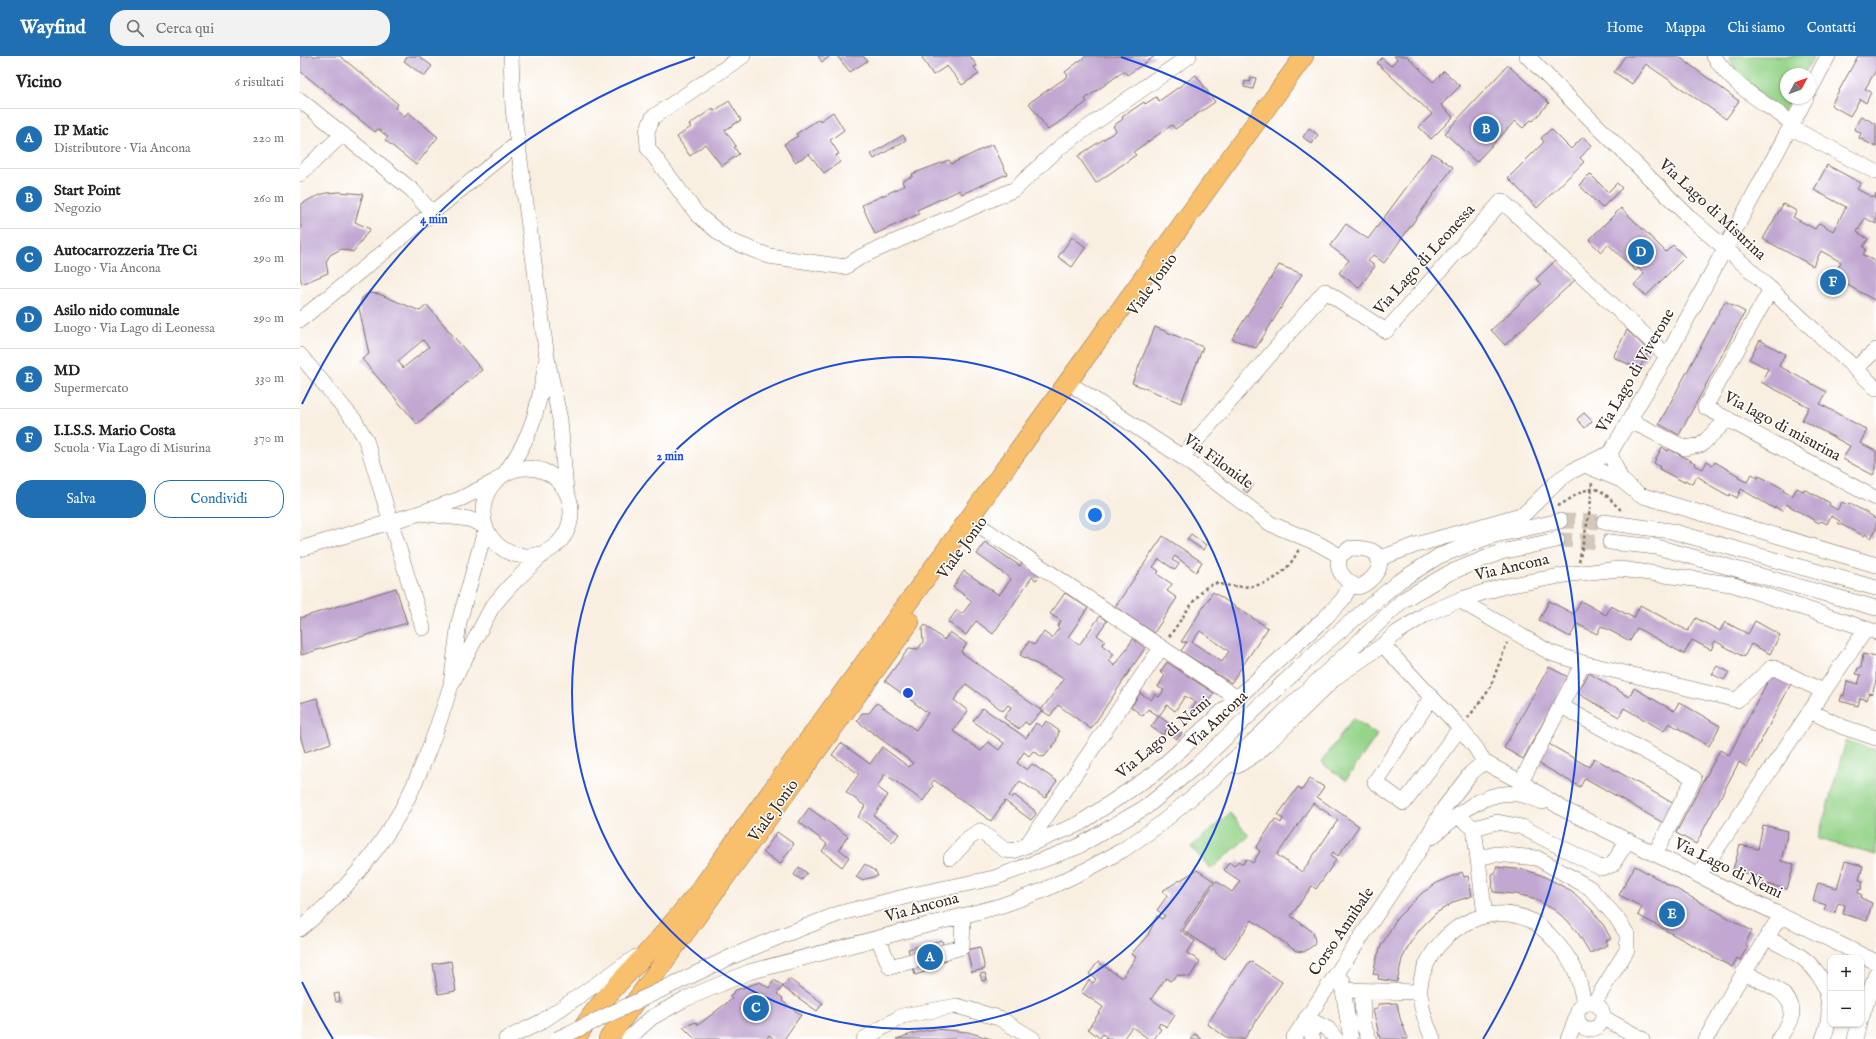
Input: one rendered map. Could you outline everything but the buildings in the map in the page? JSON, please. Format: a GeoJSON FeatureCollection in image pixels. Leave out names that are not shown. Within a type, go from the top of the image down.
{"type":"FeatureCollection","features":[{"type":"Feature","properties":{"kind":"main road","name":"Viale Jonio"},"geometry":{"type":"LineString","coordinates":[[576,1039],[583,1026],[603,1001],[653,946],[699,891],[1304,56]]}},
{"type":"Feature","properties":{"kind":"main road","name":"Viale Jonio"},"geometry":{"type":"LineString","coordinates":[[608,1039],[1318,56]]}},
{"type":"Feature","properties":{"kind":"street"},"geometry":{"type":"LineString","coordinates":[[300,929],[341,891],[375,851],[402,809],[424,762],[450,685],[492,607],[510,586],[545,552],[558,544],[566,532],[570,519],[570,505],[566,492],[560,420],[547,358],[513,109],[511,56]]}},
{"type":"Feature","properties":{"kind":"street"},"geometry":{"type":"LineString","coordinates":[[743,56],[653,118],[647,131],[648,148],[697,214],[728,240],[769,256],[845,267],[862,256],[1015,189],[1060,147],[1189,56]]}},
{"type":"Feature","properties":{"kind":"street","name":"Via Lago di Misurina"},"geometry":{"type":"LineString","coordinates":[[1527,56],[1692,219],[1726,247],[1876,388]]}},
{"type":"Feature","properties":{"kind":"street"},"geometry":{"type":"LineString","coordinates":[[1714,56],[1723,70],[1736,82],[1791,125],[1876,172]]}},
{"type":"Feature","properties":{"kind":"street"},"geometry":{"type":"LineString","coordinates":[[1816,79],[1828,56]]}},
{"type":"Feature","properties":{"kind":"street"},"geometry":{"type":"LineString","coordinates":[[300,100],[412,190],[432,213]]}},
{"type":"Feature","properties":{"kind":"street","name":"Via Lago di Viverone"},"geometry":{"type":"LineString","coordinates":[[1620,480],[1610,454],[1667,356],[1803,104]]}},
{"type":"Feature","properties":{"kind":"street"},"geometry":{"type":"LineString","coordinates":[[300,174],[343,134]]}},
{"type":"Feature","properties":{"kind":"street"},"geometry":{"type":"LineString","coordinates":[[300,320],[518,143]]}},
{"type":"Feature","properties":{"kind":"street","name":"Via Lago di Leonessa"},"geometry":{"type":"LineString","coordinates":[[1182,457],[1325,291],[1386,331],[1502,201],[1667,356]]}},
{"type":"Feature","properties":{"kind":"street","name":"Via lago di misurina"},"geometry":{"type":"LineString","coordinates":[[1771,289],[1705,407],[1876,498]]}},
{"type":"Feature","properties":{"kind":"street"},"geometry":{"type":"LineString","coordinates":[[1855,369],[1876,350]]}},
{"type":"Feature","properties":{"kind":"street"},"geometry":{"type":"LineString","coordinates":[[300,355],[355,421],[366,440],[423,628]]}},
{"type":"Feature","properties":{"kind":"street"},"geometry":{"type":"LineString","coordinates":[[545,552],[531,556],[516,554],[502,548],[491,538],[486,527],[483,509],[486,494],[519,454],[530,432],[539,406],[547,358]]}},
{"type":"Feature","properties":{"kind":"street","name":"Via Filonide"},"geometry":{"type":"LineString","coordinates":[[1078,389],[1182,457],[1271,524],[1317,543],[1340,556]]}},
{"type":"Feature","properties":{"kind":"street"},"geometry":{"type":"LineString","coordinates":[[1629,420],[1685,448],[1701,445],[1728,419]]}},
{"type":"Feature","properties":{"kind":"street"},"geometry":{"type":"LineString","coordinates":[[1378,559],[1416,545],[1524,514],[1559,480],[1585,465],[1610,454]]}},
{"type":"Feature","properties":{"kind":"street"},"geometry":{"type":"LineString","coordinates":[[1585,465],[1620,480],[1640,495],[1876,565]]}},
{"type":"Feature","properties":{"kind":"street"},"geometry":{"type":"LineString","coordinates":[[300,548],[420,513],[460,499],[518,468],[532,468],[546,472],[558,480],[566,492]]}},
{"type":"Feature","properties":{"kind":"street"},"geometry":{"type":"LineString","coordinates":[[420,513],[469,519],[486,527]]}},
{"type":"Feature","properties":{"kind":"street","name":"Via Ancona"},"geometry":{"type":"LineString","coordinates":[[557,1039],[733,956],[841,913],[912,895],[994,878],[1076,847],[1146,807],[1196,766],[1320,648],[1398,582],[1439,556],[1491,536],[1559,514]]}},
{"type":"Feature","properties":{"kind":"street"},"geometry":{"type":"LineString","coordinates":[[1604,522],[1671,531],[1876,588]]}},
{"type":"Feature","properties":{"kind":"street","name":"Via Lago di Nemi"},"geometry":{"type":"LineString","coordinates":[[980,526],[1238,698]]}},
{"type":"Feature","properties":{"kind":"street"},"geometry":{"type":"LineString","coordinates":[[450,685],[459,622],[486,527]]}},
{"type":"Feature","properties":{"kind":"street","name":"Via Ancona"},"geometry":{"type":"LineString","coordinates":[[628,1039],[651,1018],[683,1000],[749,972],[1000,906],[1042,891],[1088,869],[1123,850],[1159,825],[1210,782],[1402,600],[1449,573],[1501,552],[1557,540]]}},
{"type":"Feature","properties":{"kind":"street"},"geometry":{"type":"LineString","coordinates":[[1610,542],[1657,547],[1876,608]]}},
{"type":"Feature","properties":{"kind":"street"},"geometry":{"type":"LineString","coordinates":[[1350,548],[1371,550],[1378,559],[1380,568],[1372,578],[1362,586],[1358,587],[1344,579],[1341,572],[1339,559],[1340,556],[1350,548]]}},
{"type":"Feature","properties":{"kind":"street","name":"Via Ancona"},"geometry":{"type":"LineString","coordinates":[[1210,782],[1258,752],[1336,677],[1383,645],[1398,632],[1426,614],[1459,600],[1501,587],[1571,574],[1620,569],[1731,584],[1871,630]]}},
{"type":"Feature","properties":{"kind":"street","name":"Via Lago di Nemi"},"geometry":{"type":"LineString","coordinates":[[952,858],[970,836],[980,830],[1006,850],[1013,851],[1079,824],[1130,791],[1155,773],[1326,617],[1343,599],[1351,584]]}},
{"type":"Feature","properties":{"kind":"street"},"geometry":{"type":"LineString","coordinates":[[1459,600],[1551,653],[1583,663],[1737,700],[1772,667],[1823,691]]}},
{"type":"Feature","properties":{"kind":"street"},"geometry":{"type":"LineString","coordinates":[[1320,648],[1326,617]]}},
{"type":"Feature","properties":{"kind":"street"},"geometry":{"type":"LineString","coordinates":[[1699,875],[1823,691],[1871,630]]}},
{"type":"Feature","properties":{"kind":"street"},"geometry":{"type":"LineString","coordinates":[[1383,645],[1460,728],[1476,748],[1484,762],[1521,782],[1563,809]]}},
{"type":"Feature","properties":{"kind":"street"},"geometry":{"type":"LineString","coordinates":[[1026,846],[1161,648]]}},
{"type":"Feature","properties":{"kind":"street"},"geometry":{"type":"LineString","coordinates":[[1521,782],[1583,663]]}},
{"type":"Feature","properties":{"kind":"street"},"geometry":{"type":"LineString","coordinates":[[1432,698],[1374,782],[1404,803],[1460,728]]}},
{"type":"Feature","properties":{"kind":"street"},"geometry":{"type":"LineString","coordinates":[[1560,706],[1694,778],[1655,854]]}},
{"type":"Feature","properties":{"kind":"street"},"geometry":{"type":"LineString","coordinates":[[1810,711],[1842,727],[1876,738]]}},
{"type":"Feature","properties":{"kind":"street"},"geometry":{"type":"LineString","coordinates":[[1422,846],[1444,808],[1471,773],[1484,762]]}},
{"type":"Feature","properties":{"kind":"street"},"geometry":{"type":"LineString","coordinates":[[1422,846],[1470,806],[1497,794],[1518,794],[1563,809]]}},
{"type":"Feature","properties":{"kind":"street","name":"Via Lago di Nemi"},"geometry":{"type":"LineString","coordinates":[[1563,809],[1876,962]]}},
{"type":"Feature","properties":{"kind":"street"},"geometry":{"type":"LineString","coordinates":[[1457,816],[1474,828],[1485,915]]}},
{"type":"Feature","properties":{"kind":"street"},"geometry":{"type":"LineString","coordinates":[[1474,828],[1496,822],[1522,827],[1601,868],[1612,865],[1628,840]]}},
{"type":"Feature","properties":{"kind":"street","name":"Corso Annibale"},"geometry":{"type":"LineString","coordinates":[[1293,1039],[1422,846]]}},
{"type":"Feature","properties":{"kind":"street"},"geometry":{"type":"LineString","coordinates":[[1478,858],[1496,854],[1537,858],[1590,888],[1616,917],[1627,934],[1627,950],[1589,1003],[1577,1010],[1576,1019],[1568,1039]]}},
{"type":"Feature","properties":{"kind":"street"},"geometry":{"type":"LineString","coordinates":[[1434,1039],[1424,1018],[1420,992],[1422,978],[1430,956],[1445,937],[1463,923],[1485,915],[1508,914],[1530,920],[1555,940],[1573,966],[1589,1003],[1601,1008],[1598,1028]]}},
{"type":"Feature","properties":{"kind":"street"},"geometry":{"type":"LineString","coordinates":[[1706,1039],[1735,987],[1781,915]]}},
{"type":"Feature","properties":{"kind":"street"},"geometry":{"type":"LineString","coordinates":[[878,938],[890,967],[962,947],[963,916]]}},
{"type":"Feature","properties":{"kind":"street"},"geometry":{"type":"LineString","coordinates":[[1766,938],[1804,958],[1822,977],[1830,999],[1828,1028],[1823,1039]]}},
{"type":"Feature","properties":{"kind":"street","name":"Viale Jonio"},"geometry":{"type":"LineString","coordinates":[[506,1039],[541,1022],[653,946]]}},
{"type":"Feature","properties":{"kind":"street"},"geometry":{"type":"LineString","coordinates":[[1344,963],[1343,990],[1351,1039]]}},
{"type":"Feature","properties":{"kind":"street"},"geometry":{"type":"LineString","coordinates":[[1744,973],[1782,992],[1791,1005],[1790,1019],[1779,1039]]}},
{"type":"Feature","properties":{"kind":"street"},"geometry":{"type":"LineString","coordinates":[[1864,1011],[1876,974]]}},
{"type":"Feature","properties":{"kind":"street"},"geometry":{"type":"LineString","coordinates":[[1343,990],[1420,992]]}},
{"type":"Feature","properties":{"kind":"street"},"geometry":{"type":"LineString","coordinates":[[1362,991],[1363,1024],[1369,1039]]}},
{"type":"Feature","properties":{"kind":"street"},"geometry":{"type":"LineString","coordinates":[[864,1039],[902,1016],[957,1006],[999,1018],[1033,1039]]}},
{"type":"Feature","properties":{"kind":"street"},"geometry":{"type":"LineString","coordinates":[[1306,1018],[1313,1039]]}},
{"type":"Feature","properties":{"kind":"street"},"geometry":{"type":"LineString","coordinates":[[1306,1018],[1328,1029],[1336,1039]]}},
{"type":"Feature","properties":{"kind":"street"},"geometry":{"type":"LineString","coordinates":[[1576,1019],[1581,1027],[1590,1030],[1598,1028],[1642,1039]]}},
{"type":"Feature","properties":{"kind":"street"},"geometry":{"type":"LineString","coordinates":[[1854,1039],[1859,1027]]}},
{"type":"Feature","properties":{"kind":"path"},"geometry":{"type":"LineString","coordinates":[[1579,562],[1590,510],[1592,481]]}},
{"type":"Feature","properties":{"kind":"path"},"geometry":{"type":"LineString","coordinates":[[1559,514],[1583,491],[1592,489],[1605,494],[1623,511]]}},
{"type":"Feature","properties":{"kind":"path"},"geometry":{"type":"LineString","coordinates":[[1161,648],[1193,602],[1205,588],[1214,583],[1240,588],[1271,580],[1284,573],[1294,558],[1304,538]]}},
{"type":"Feature","properties":{"kind":"path"},"geometry":{"type":"LineString","coordinates":[[1460,728],[1480,704],[1489,690],[1503,657],[1511,631]]}},
{"type":"Feature","properties":{"kind":"green space"},"geometry":{"type":"Polygon","coordinates":[[[1729,56],[1814,56],[1807,68],[1780,68],[1780,104],[1788,104],[1783,112],[1738,76],[1729,56]]]}},
{"type":"Feature","properties":{"kind":"green space"},"geometry":{"type":"Polygon","coordinates":[[[1353,718],[1377,735],[1346,780],[1321,763],[1353,718]]]}},
{"type":"Feature","properties":{"kind":"green space"},"geometry":{"type":"Polygon","coordinates":[[[1846,741],[1876,750],[1876,855],[1818,839],[1846,741]]]}},
{"type":"Feature","properties":{"kind":"green space"},"geometry":{"type":"Polygon","coordinates":[[[1230,813],[1249,836],[1211,869],[1191,847],[1230,813]]]}},
{"type":"Feature","properties":{"kind":"tunnel"},"geometry":{"type":"LineString","coordinates":[[1560,521],[1604,522]]}},
{"type":"Feature","properties":{"kind":"tunnel"},"geometry":{"type":"LineString","coordinates":[[1557,540],[1610,542]]}},
{"type":"Feature","properties":{"kind":"place","name":"Start Point"},"geometry":{"type":"Point","coordinates":[1486,129]}},
{"type":"Feature","properties":{"kind":"place","name":"Asilo nido comunale"},"geometry":{"type":"Point","coordinates":[1641,252]}},
{"type":"Feature","properties":{"kind":"place","name":"I.I.S.S. Mario Costa"},"geometry":{"type":"Point","coordinates":[1833,282]}},
{"type":"Feature","properties":{"kind":"place","name":"MD"},"geometry":{"type":"Point","coordinates":[1672,914]}},
{"type":"Feature","properties":{"kind":"place","name":"IP Matic"},"geometry":{"type":"Point","coordinates":[930,957]}},
{"type":"Feature","properties":{"kind":"place","name":"Autocarrozzeria Tre Ci"},"geometry":{"type":"Point","coordinates":[756,1008]}}]}
